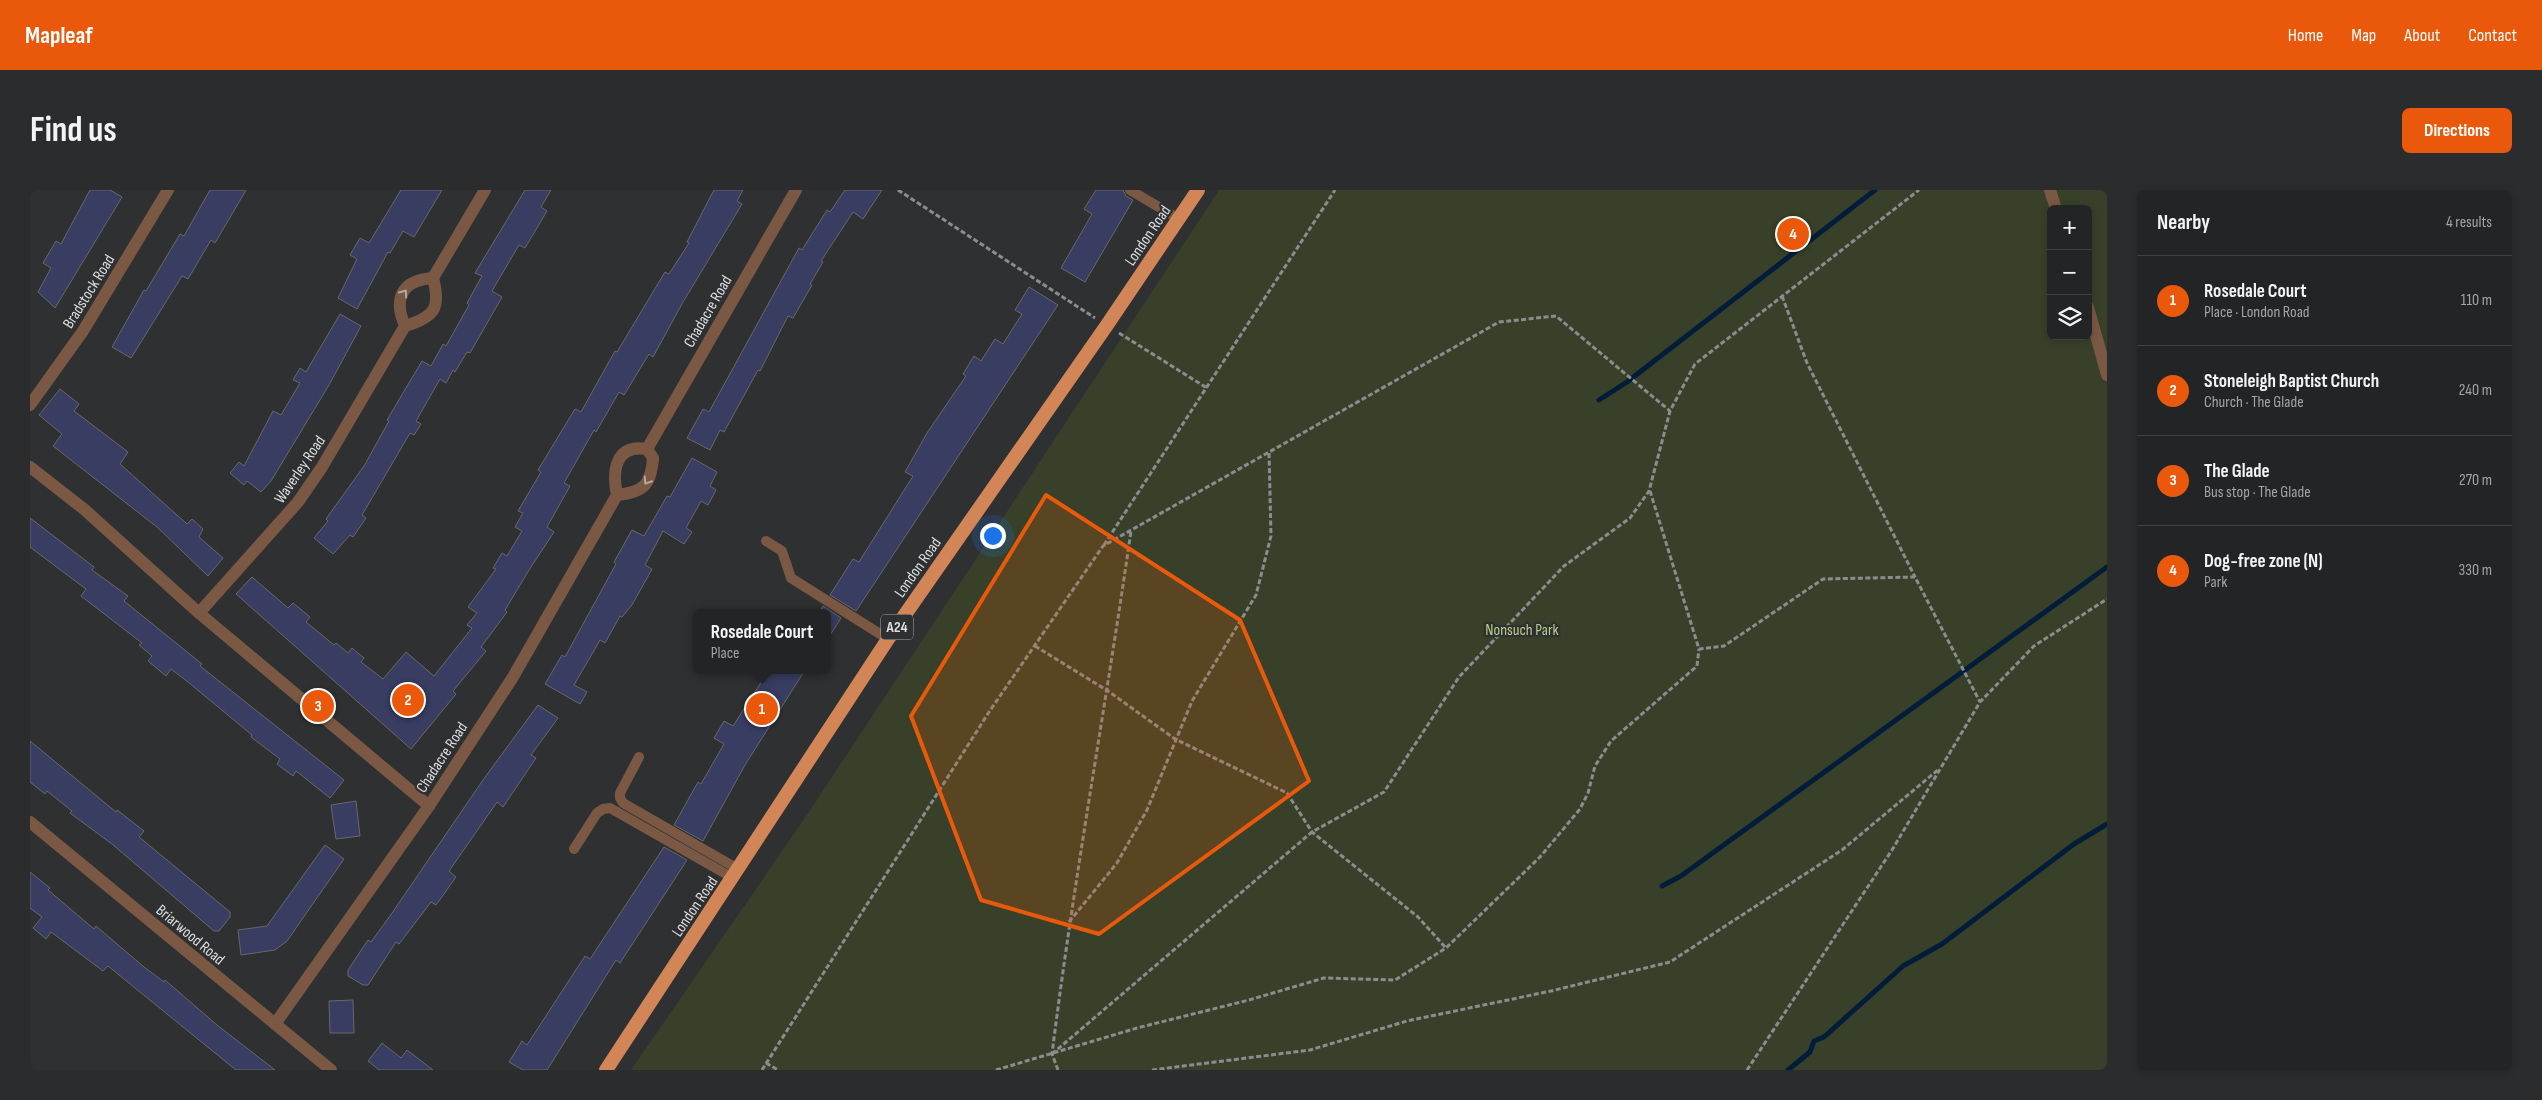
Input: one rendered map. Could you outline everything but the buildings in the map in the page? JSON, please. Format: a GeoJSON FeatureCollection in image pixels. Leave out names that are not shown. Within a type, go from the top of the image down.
{"type":"FeatureCollection","features":[{"type":"Feature","properties":{"kind":"highway","name":"London Road"},"geometry":{"type":"LineString","coordinates":[[606,1070],[888,639],[1107,325],[1198,190]]}},
{"type":"Feature","properties":{"kind":"street","name":"Bradstock Road"},"geometry":{"type":"LineString","coordinates":[[30,405],[83,331],[168,190]]}},
{"type":"Feature","properties":{"kind":"street"},"geometry":{"type":"LineString","coordinates":[[433,278],[420,278],[402,292],[398,300],[399,313],[405,326],[418,322],[434,311],[438,302],[433,278],[485,190]]}},
{"type":"Feature","properties":{"kind":"street","name":"Chadacre Road"},"geometry":{"type":"LineString","coordinates":[[647,449],[796,190]]}},
{"type":"Feature","properties":{"kind":"street"},"geometry":{"type":"LineString","coordinates":[[2050,190],[2055,205]]}},
{"type":"Feature","properties":{"kind":"street"},"geometry":{"type":"LineString","coordinates":[[2092,321],[2107,375]]}},
{"type":"Feature","properties":{"kind":"street","name":"Waverley Road"},"geometry":{"type":"LineString","coordinates":[[199,613],[298,502],[322,467],[405,326]]}},
{"type":"Feature","properties":{"kind":"street"},"geometry":{"type":"LineString","coordinates":[[636,447],[647,449],[653,458],[650,480],[640,490],[617,495],[614,473],[617,461],[628,451],[636,447]]}},
{"type":"Feature","properties":{"kind":"street"},"geometry":{"type":"LineString","coordinates":[[30,467],[85,510],[199,613],[429,806]]}},
{"type":"Feature","properties":{"kind":"street","name":"Chadacre Road"},"geometry":{"type":"LineString","coordinates":[[275,1024],[429,806],[513,677],[617,495]]}},
{"type":"Feature","properties":{"kind":"street","name":"Briarwood Road"},"geometry":{"type":"LineString","coordinates":[[30,822],[331,1070]]}},
{"type":"Feature","properties":{"kind":"lane"},"geometry":{"type":"LineString","coordinates":[[1130,190],[1179,219]]}},
{"type":"Feature","properties":{"kind":"lane"},"geometry":{"type":"LineString","coordinates":[[766,541],[782,551],[791,578],[888,639]]}},
{"type":"Feature","properties":{"kind":"lane"},"geometry":{"type":"LineString","coordinates":[[639,757],[620,793],[623,803],[736,874]]}},
{"type":"Feature","properties":{"kind":"lane"},"geometry":{"type":"LineString","coordinates":[[574,849],[597,813],[603,809],[610,808],[736,874]]}},
{"type":"Feature","properties":{"kind":"path"},"geometry":{"type":"LineString","coordinates":[[898,190],[1207,388]]}},
{"type":"Feature","properties":{"kind":"path"},"geometry":{"type":"LineString","coordinates":[[762,1070],[882,878],[1034,646],[1103,546],[1335,190]]}},
{"type":"Feature","properties":{"kind":"path"},"geometry":{"type":"LineString","coordinates":[[1052,1054],[1312,832],[1384,792],[1459,677],[1564,566],[1630,518],[1649,490],[1670,411],[1695,364],[1919,190]]}},
{"type":"Feature","properties":{"kind":"path"},"geometry":{"type":"LineString","coordinates":[[1782,296],[1807,363],[1980,702]]}},
{"type":"Feature","properties":{"kind":"path"},"geometry":{"type":"LineString","coordinates":[[1103,546],[1499,322],[1556,316],[1670,411]]}},
{"type":"Feature","properties":{"kind":"path"},"geometry":{"type":"LineString","coordinates":[[1069,923],[1117,863],[1146,810],[1192,701],[1256,594],[1272,536],[1269,452]]}},
{"type":"Feature","properties":{"kind":"path"},"geometry":{"type":"LineString","coordinates":[[996,1070],[1137,1028],[1250,1000],[1324,978],[1395,980],[1446,948],[1533,863],[1574,816],[1588,793],[1595,766],[1611,741],[1696,666],[1699,650],[1649,490]]}},
{"type":"Feature","properties":{"kind":"path"},"geometry":{"type":"LineString","coordinates":[[1058,1070],[1052,1054],[1069,923],[1108,691],[1132,531]]}},
{"type":"Feature","properties":{"kind":"path"},"geometry":{"type":"LineString","coordinates":[[1699,650],[1724,646],[1823,579],[1915,577]]}},
{"type":"Feature","properties":{"kind":"path"},"geometry":{"type":"LineString","coordinates":[[1747,1070],[1892,850],[1980,702],[2034,646],[2107,599]]}},
{"type":"Feature","properties":{"kind":"path"},"geometry":{"type":"LineString","coordinates":[[1034,646],[1108,691],[1175,738],[1287,793],[1312,832],[1418,917],[1446,948]]}},
{"type":"Feature","properties":{"kind":"path"},"geometry":{"type":"LineString","coordinates":[[1152,1070],[1310,1050],[1407,1021],[1670,962],[1842,850],[1939,769]]}},
{"type":"Feature","properties":{"kind":"path"},"geometry":{"type":"LineString","coordinates":[[766,1063],[778,1070]]}},
{"type":"Feature","properties":{"kind":"highlighted area"},"geometry":{"type":"Polygon","coordinates":[[[1046,495],[1240,620],[1309,781],[1099,934],[981,900],[911,716],[1046,495]]]}},
{"type":"Feature","properties":{"kind":"green space","name":"Nonsuch Park"},"geometry":{"type":"Polygon","coordinates":[[[1219,190],[2107,190],[2107,1070],[631,1070],[809,812],[1219,190]]]}},
{"type":"Feature","properties":{"kind":"waterway"},"geometry":{"type":"LineString","coordinates":[[1599,400],[1627,382],[1875,190]]}},
{"type":"Feature","properties":{"kind":"waterway"},"geometry":{"type":"LineString","coordinates":[[1662,886],[1681,876],[2107,567]]}},
{"type":"Feature","properties":{"kind":"waterway"},"geometry":{"type":"LineString","coordinates":[[1788,1070],[1810,1052],[1814,1041],[1824,1037],[1903,966],[1942,944],[2074,844],[2107,824]]}},
{"type":"Feature","properties":{"kind":"place","name":"Dog-free zone (N)"},"geometry":{"type":"Point","coordinates":[1793,234]}},
{"type":"Feature","properties":{"kind":"place","name":"Stoneleigh Baptist Church"},"geometry":{"type":"Point","coordinates":[408,700]}},
{"type":"Feature","properties":{"kind":"place","name":"The Glade"},"geometry":{"type":"Point","coordinates":[318,706]}},
{"type":"Feature","properties":{"kind":"place","name":"Rosedale Court"},"geometry":{"type":"Point","coordinates":[762,709]}}]}
